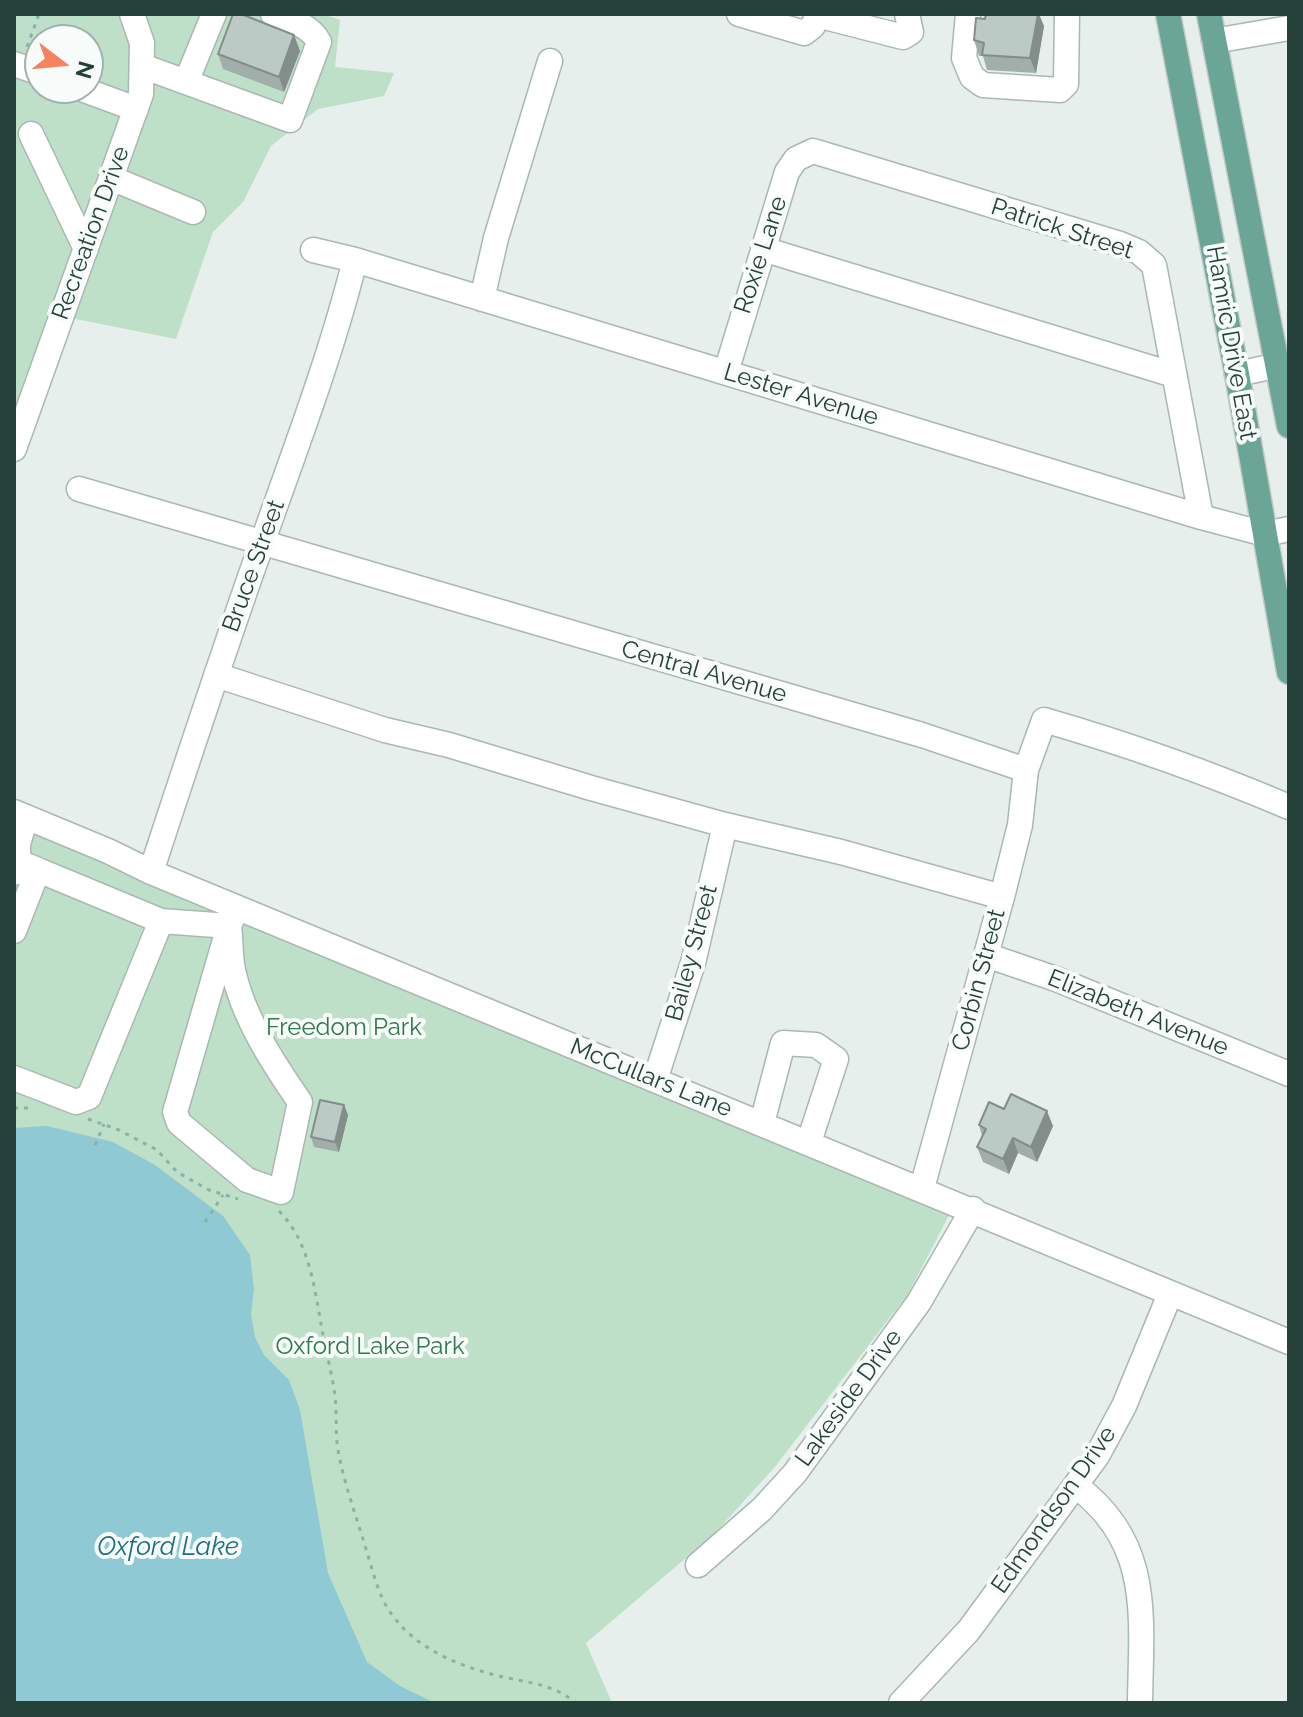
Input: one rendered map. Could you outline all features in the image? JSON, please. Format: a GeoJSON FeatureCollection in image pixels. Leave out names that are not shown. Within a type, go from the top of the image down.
{"type":"FeatureCollection","features":[{"type":"Feature","properties":{"kind":"main road","name":"Hamric Drive East"},"geometry":{"type":"LineString","coordinates":[[1168,14],[1237,374],[1277,531],[1289,672]]}},
{"type":"Feature","properties":{"kind":"main road","name":"Hamric Drive East"},"geometry":{"type":"LineString","coordinates":[[1209,14],[1284,364],[1289,426]]}},
{"type":"Feature","properties":{"kind":"street","name":"Recreation Drive"},"geometry":{"type":"LineString","coordinates":[[14,449],[20,418],[86,249],[141,94],[142,43],[132,14]]}},
{"type":"Feature","properties":{"kind":"street"},"geometry":{"type":"LineString","coordinates":[[186,82],[214,14]]}},
{"type":"Feature","properties":{"kind":"street"},"geometry":{"type":"LineString","coordinates":[[142,66],[290,120],[319,42],[315,34],[303,25],[273,14]]}},
{"type":"Feature","properties":{"kind":"street"},"geometry":{"type":"LineString","coordinates":[[739,14],[804,33],[813,26],[817,14],[903,37],[911,32],[907,14]]}},
{"type":"Feature","properties":{"kind":"street"},"geometry":{"type":"LineString","coordinates":[[968,14],[964,58],[972,77],[983,85],[1060,90],[1066,84],[1066,14]]}},
{"type":"Feature","properties":{"kind":"street"},"geometry":{"type":"LineString","coordinates":[[1288,14],[1289,22]]}},
{"type":"Feature","properties":{"kind":"street"},"geometry":{"type":"LineString","coordinates":[[1214,41],[1289,28]]}},
{"type":"Feature","properties":{"kind":"street"},"geometry":{"type":"LineString","coordinates":[[482,299],[496,238],[550,61]]}},
{"type":"Feature","properties":{"kind":"street"},"geometry":{"type":"LineString","coordinates":[[104,97],[136,109]]}},
{"type":"Feature","properties":{"kind":"street"},"geometry":{"type":"LineString","coordinates":[[31,134],[86,249]]}},
{"type":"Feature","properties":{"kind":"street","name":"Roxie Lane"},"geometry":{"type":"LineString","coordinates":[[726,372],[787,172],[796,159],[813,151]]}},
{"type":"Feature","properties":{"kind":"street","name":"Patrick Street"},"geometry":{"type":"LineString","coordinates":[[813,151],[1120,244],[1139,252],[1154,265],[1201,517]]}},
{"type":"Feature","properties":{"kind":"street"},"geometry":{"type":"LineString","coordinates":[[111,178],[193,212]]}},
{"type":"Feature","properties":{"kind":"street"},"geometry":{"type":"LineString","coordinates":[[763,249],[1174,375]]}},
{"type":"Feature","properties":{"kind":"street","name":"Lester Avenue"},"geometry":{"type":"LineString","coordinates":[[313,250],[355,260],[1201,517],[1277,531]]}},
{"type":"Feature","properties":{"kind":"street","name":"Bruce Street"},"geometry":{"type":"LineString","coordinates":[[151,872],[298,442],[355,260]]}},
{"type":"Feature","properties":{"kind":"street"},"geometry":{"type":"LineString","coordinates":[[1237,374],[1284,364]]}},
{"type":"Feature","properties":{"kind":"street","name":"Central Avenue"},"geometry":{"type":"LineString","coordinates":[[79,489],[922,735],[1026,770]]}},
{"type":"Feature","properties":{"kind":"street"},"geometry":{"type":"LineString","coordinates":[[216,675],[385,730],[449,745],[725,825],[841,852],[1002,897]]}},
{"type":"Feature","properties":{"kind":"street"},"geometry":{"type":"LineString","coordinates":[[1026,770],[1044,720],[1121,743],[1289,807]]}},
{"type":"Feature","properties":{"kind":"street","name":"Corbin Street"},"geometry":{"type":"LineString","coordinates":[[922,1188],[1020,825],[1026,770]]}},
{"type":"Feature","properties":{"kind":"street"},"geometry":{"type":"LineString","coordinates":[[14,931],[23,869],[18,844],[20,815]]}},
{"type":"Feature","properties":{"kind":"street","name":"McCullars Lane"},"geometry":{"type":"LineString","coordinates":[[20,815],[108,851],[233,916],[762,1123],[1289,1342]]}},
{"type":"Feature","properties":{"kind":"street","name":"Bailey Street"},"geometry":{"type":"LineString","coordinates":[[655,1080],[693,963],[725,825]]}},
{"type":"Feature","properties":{"kind":"street"},"geometry":{"type":"LineString","coordinates":[[23,869],[161,921],[233,916]]}},
{"type":"Feature","properties":{"kind":"street"},"geometry":{"type":"LineString","coordinates":[[233,916],[233,970],[247,1009],[274,1064],[300,1102],[281,1192],[247,1180],[179,1123],[175,1112],[233,916]]}},
{"type":"Feature","properties":{"kind":"street"},"geometry":{"type":"LineString","coordinates":[[14,1078],[76,1102],[89,1097],[161,921]]}},
{"type":"Feature","properties":{"kind":"street","name":"Elizabeth Avenue"},"geometry":{"type":"LineString","coordinates":[[986,955],[1056,979],[1289,1074]]}},
{"type":"Feature","properties":{"kind":"street"},"geometry":{"type":"LineString","coordinates":[[762,1123],[783,1043],[816,1045],[836,1059],[809,1142]]}},
{"type":"Feature","properties":{"kind":"street","name":"Lakeside Drive"},"geometry":{"type":"LineString","coordinates":[[698,1565],[762,1509],[795,1473],[919,1302],[973,1209]]}},
{"type":"Feature","properties":{"kind":"street","name":"Edmondson Drive"},"geometry":{"type":"LineString","coordinates":[[901,1703],[969,1630],[1097,1456],[1116,1423],[1170,1294]]}},
{"type":"Feature","properties":{"kind":"street"},"geometry":{"type":"LineString","coordinates":[[1076,1486],[1113,1521],[1133,1561],[1139,1590],[1140,1703]]}},
{"type":"Feature","properties":{"kind":"path"},"geometry":{"type":"LineString","coordinates":[[95,1145],[104,1124]]}},
{"type":"Feature","properties":{"kind":"path"},"geometry":{"type":"LineString","coordinates":[[119,1130],[157,1150],[177,1172],[223,1195],[246,1200]]}},
{"type":"Feature","properties":{"kind":"path"},"geometry":{"type":"LineString","coordinates":[[205,1222],[223,1195]]}},
{"type":"Feature","properties":{"kind":"path"},"geometry":{"type":"LineString","coordinates":[[270,1206],[289,1222],[316,1288],[335,1395],[340,1459],[375,1581],[387,1610],[418,1640],[455,1663],[504,1677],[537,1682],[565,1694],[576,1703]]}},
{"type":"Feature","properties":{"kind":"green space"},"geometry":{"type":"Polygon","coordinates":[[[14,14],[323,14],[340,20],[335,67],[394,73],[384,96],[318,109],[271,146],[243,202],[213,232],[176,339],[61,316],[14,449],[14,14]]]}},
{"type":"Feature","properties":{"kind":"green space","name":"Oxford Lake Park"},"geometry":{"type":"Polygon","coordinates":[[[14,812],[956,1202],[908,1294],[774,1468],[714,1534],[586,1643],[612,1703],[14,1703],[14,812]]]}},
{"type":"Feature","properties":{"kind":"water","name":"Oxford Lake"},"geometry":{"type":"Polygon","coordinates":[[[47,1126],[113,1142],[155,1165],[223,1216],[250,1255],[254,1289],[251,1314],[255,1337],[264,1355],[289,1380],[300,1410],[328,1573],[367,1662],[400,1686],[435,1703],[14,1703],[14,1128],[47,1126]]]}},
{"type":"Feature","properties":{"kind":"building"},"geometry":{"type":"Polygon","coordinates":[[[233,14],[241,14],[294,35],[279,77],[218,54],[233,14]]]}},
{"type":"Feature","properties":{"kind":"building"},"geometry":{"type":"Polygon","coordinates":[[[986,14],[1038,14],[1030,58],[982,55],[984,43],[974,40],[976,18],[985,19],[986,14]]]}},
{"type":"Feature","properties":{"kind":"building"},"geometry":{"type":"Polygon","coordinates":[[[1011,1094],[1047,1111],[1031,1147],[1013,1138],[1003,1159],[977,1147],[986,1129],[979,1125],[989,1102],[1004,1109],[1011,1094]]]}},
{"type":"Feature","properties":{"kind":"building"},"geometry":{"type":"Polygon","coordinates":[[[320,1100],[344,1105],[335,1142],[311,1137],[320,1100]]]}},
{"type":"Feature","properties":{"kind":"park label","name":"Freedom Park"},"geometry":{"type":"Point","coordinates":[344,1028]}}]}
